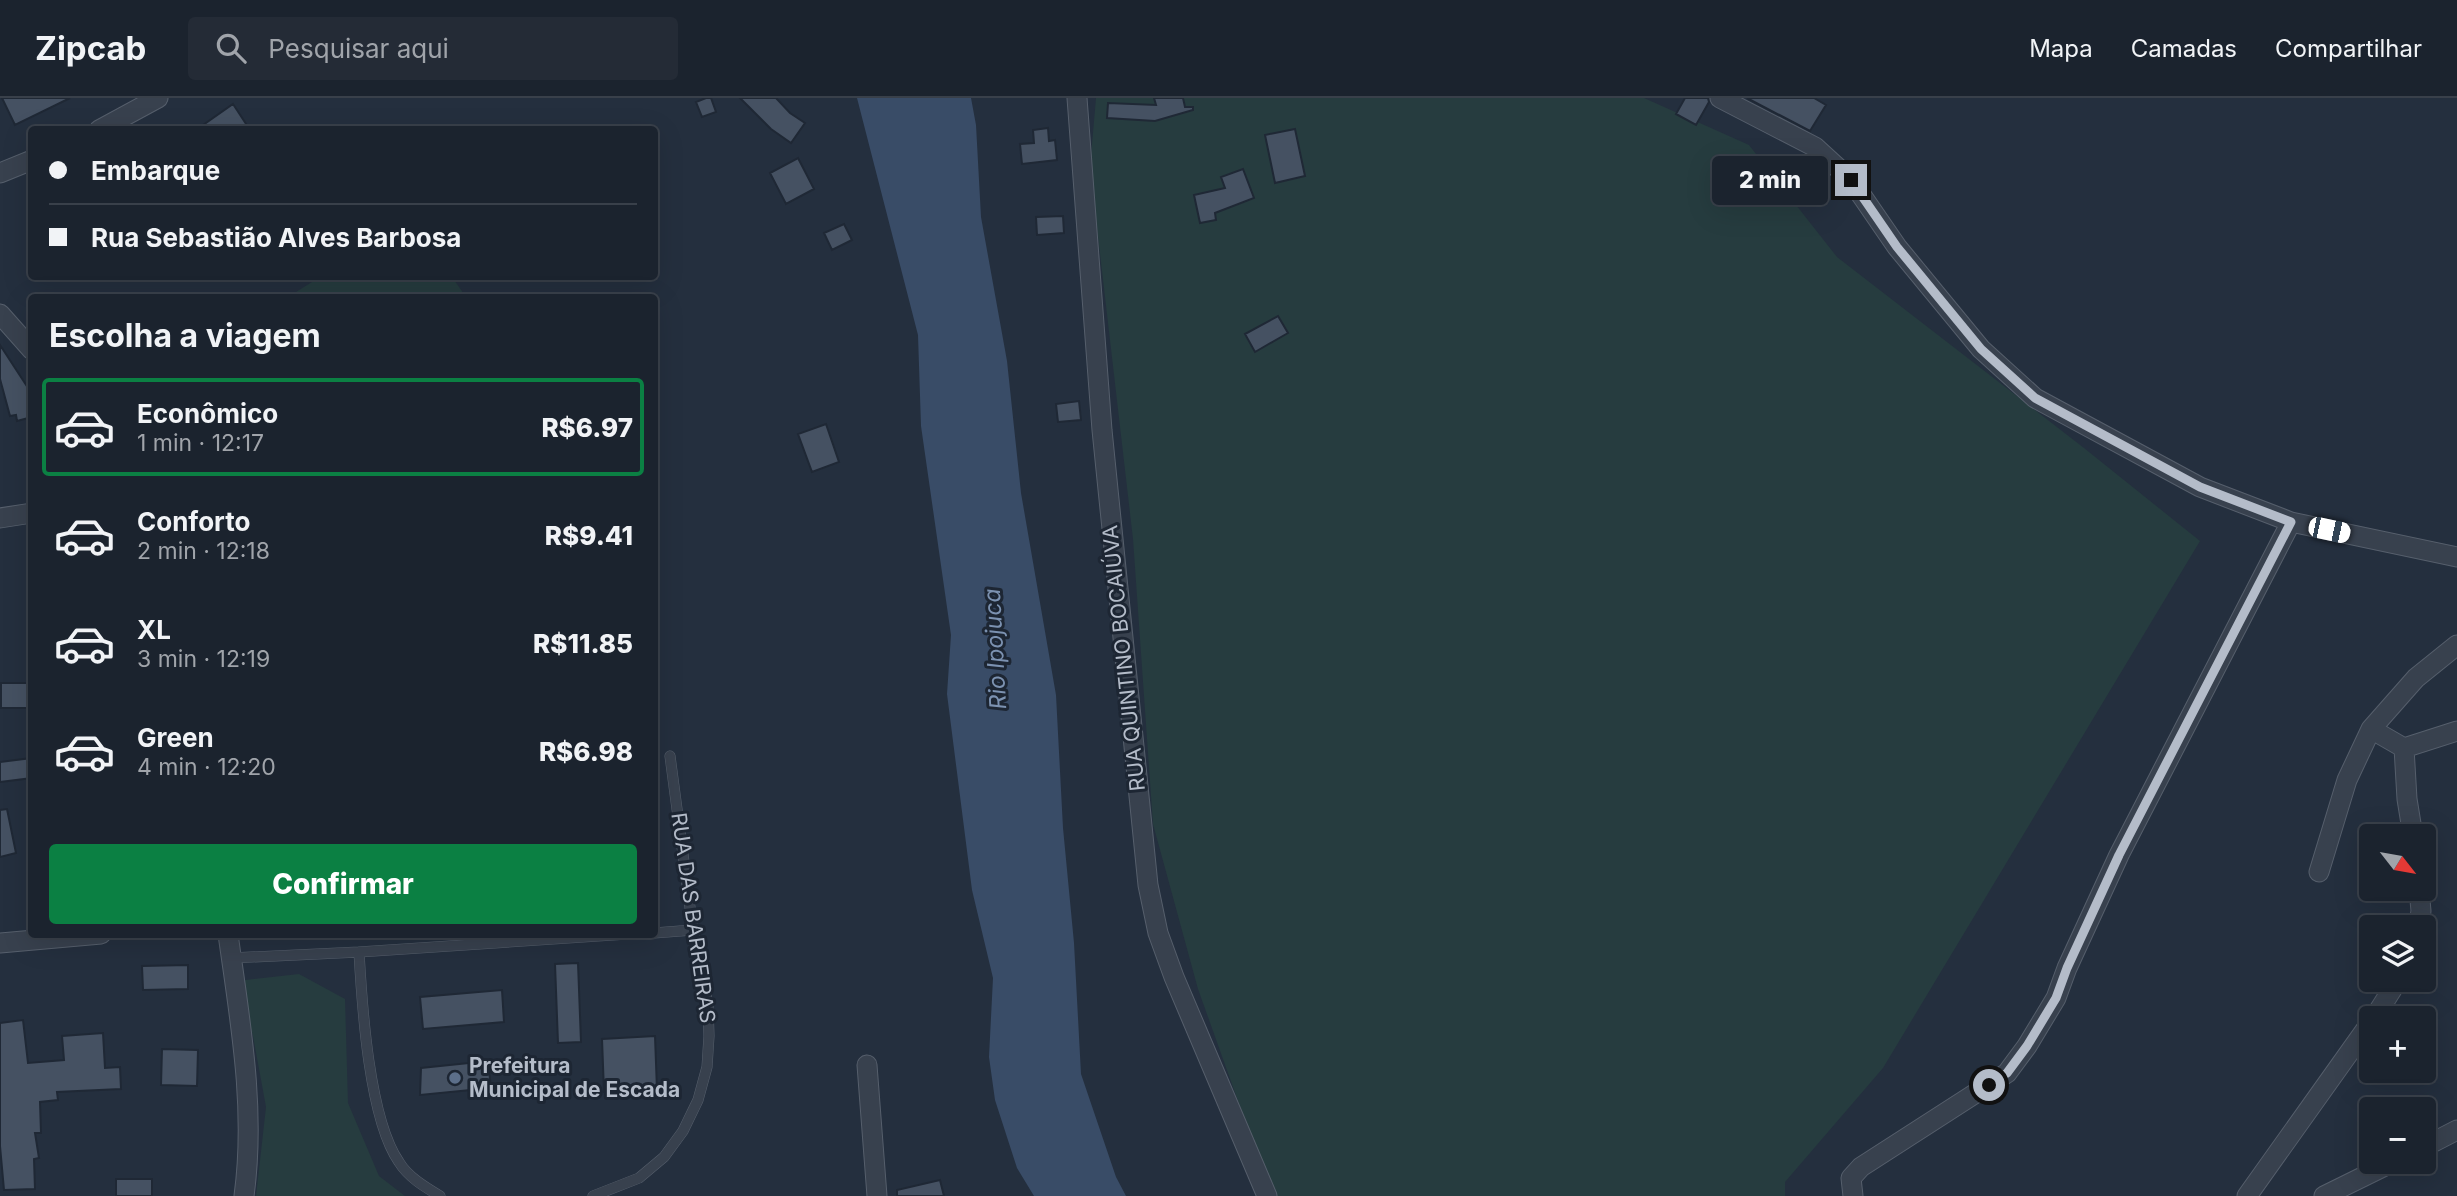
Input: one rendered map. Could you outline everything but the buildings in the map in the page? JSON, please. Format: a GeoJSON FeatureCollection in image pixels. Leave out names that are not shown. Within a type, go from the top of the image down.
{"type":"FeatureCollection","features":[{"type":"Feature","properties":{"kind":"street"},"geometry":{"type":"LineString","coordinates":[[106,126],[158,98]]}},
{"type":"Feature","properties":{"kind":"street","name":"RUA QUINTINO BOCAIÚVA"},"geometry":{"type":"LineString","coordinates":[[1077,98],[1104,443],[1148,885],[1158,933],[1174,977],[1267,1196]]}},
{"type":"Feature","properties":{"kind":"street"},"geometry":{"type":"LineString","coordinates":[[1720,98],[1815,147],[1851,180],[1897,247],[1973,340],[2035,398],[2200,487],[2291,522],[2457,557]]}},
{"type":"Feature","properties":{"kind":"street"},"geometry":{"type":"LineString","coordinates":[[0,173],[28,162]]}},
{"type":"Feature","properties":{"kind":"street"},"geometry":{"type":"LineString","coordinates":[[0,314],[28,346]]}},
{"type":"Feature","properties":{"kind":"street"},"geometry":{"type":"LineString","coordinates":[[0,518],[28,514]]}},
{"type":"Feature","properties":{"kind":"street"},"geometry":{"type":"LineString","coordinates":[[1853,1196],[1851,1178],[1861,1167],[2007,1073],[2027,1046],[2056,998],[2067,968],[2125,843],[2291,522]]}},
{"type":"Feature","properties":{"kind":"street"},"geometry":{"type":"LineString","coordinates":[[2319,872],[2347,780],[2371,729],[2416,678],[2457,645]]}},
{"type":"Feature","properties":{"kind":"street"},"geometry":{"type":"LineString","coordinates":[[2371,729],[2404,748],[2457,731]]}},
{"type":"Feature","properties":{"kind":"street"},"geometry":{"type":"LineString","coordinates":[[2404,748],[2411,824]]}},
{"type":"Feature","properties":{"kind":"street"},"geometry":{"type":"LineString","coordinates":[[0,943],[56,938]]}},
{"type":"Feature","properties":{"kind":"street"},"geometry":{"type":"LineString","coordinates":[[228,938],[248,1100],[244,1196]]}},
{"type":"Feature","properties":{"kind":"street"},"geometry":{"type":"LineString","coordinates":[[2247,1196],[2359,1038]]}},
{"type":"Feature","properties":{"kind":"street"},"geometry":{"type":"LineString","coordinates":[[867,1065],[877,1196]]}},
{"type":"Feature","properties":{"kind":"street"},"geometry":{"type":"LineString","coordinates":[[2436,1141],[2457,1130]]}},
{"type":"Feature","properties":{"kind":"street"},"geometry":{"type":"LineString","coordinates":[[2324,1196],[2369,1174]]}},
{"type":"Feature","properties":{"kind":"lane","name":"RUA DAS BARREIRAS"},"geometry":{"type":"LineString","coordinates":[[593,1196],[639,1178],[664,1157],[683,1131],[698,1100],[707,1067],[708,1005],[693,930],[670,755]]}},
{"type":"Feature","properties":{"kind":"lane"},"geometry":{"type":"LineString","coordinates":[[658,933],[693,930]]}},
{"type":"Feature","properties":{"kind":"lane"},"geometry":{"type":"LineString","coordinates":[[231,958],[568,938]]}},
{"type":"Feature","properties":{"kind":"lane"},"geometry":{"type":"LineString","coordinates":[[359,952],[368,1045],[386,1139],[400,1164],[420,1184],[440,1196]]}},
{"type":"Feature","properties":{"kind":"green space"},"geometry":{"type":"Polygon","coordinates":[[[1096,98],[1644,98],[1749,145],[1837,257],[2200,541],[1883,1068],[1785,1182],[1785,1196],[1272,1196],[1198,989],[1153,824],[1133,539],[1090,167],[1096,98]]]}},
{"type":"Feature","properties":{"kind":"green space"},"geometry":{"type":"Polygon","coordinates":[[[315,280],[454,280],[464,294],[293,294],[315,280]]]}},
{"type":"Feature","properties":{"kind":"green space"},"geometry":{"type":"Polygon","coordinates":[[[299,974],[345,999],[348,1103],[379,1176],[405,1196],[256,1196],[266,1107],[253,1036],[237,981],[299,974]]]}},
{"type":"Feature","properties":{"kind":"water","name":"Rio Ipojuca"},"geometry":{"type":"Polygon","coordinates":[[[857,98],[971,98],[976,125],[981,217],[1007,361],[1021,493],[1056,695],[1081,1074],[1116,1177],[1126,1196],[1034,1196],[1017,1168],[995,1100],[989,1057],[993,978],[972,890],[947,694],[951,635],[921,426],[918,335],[857,98]]]}},
{"type":"Feature","properties":{"kind":"place","name":"Prefeitura Municipal de Escada"},"geometry":{"type":"Point","coordinates":[455,1078]}},
{"type":"Feature","properties":{"kind":"route"},"geometry":{"type":"LineString","coordinates":[[1851,180],[1897,247],[1981,349],[2035,398],[2200,487],[2291,522],[2119,855],[2056,998],[2007,1073],[1989,1085]]}}]}
